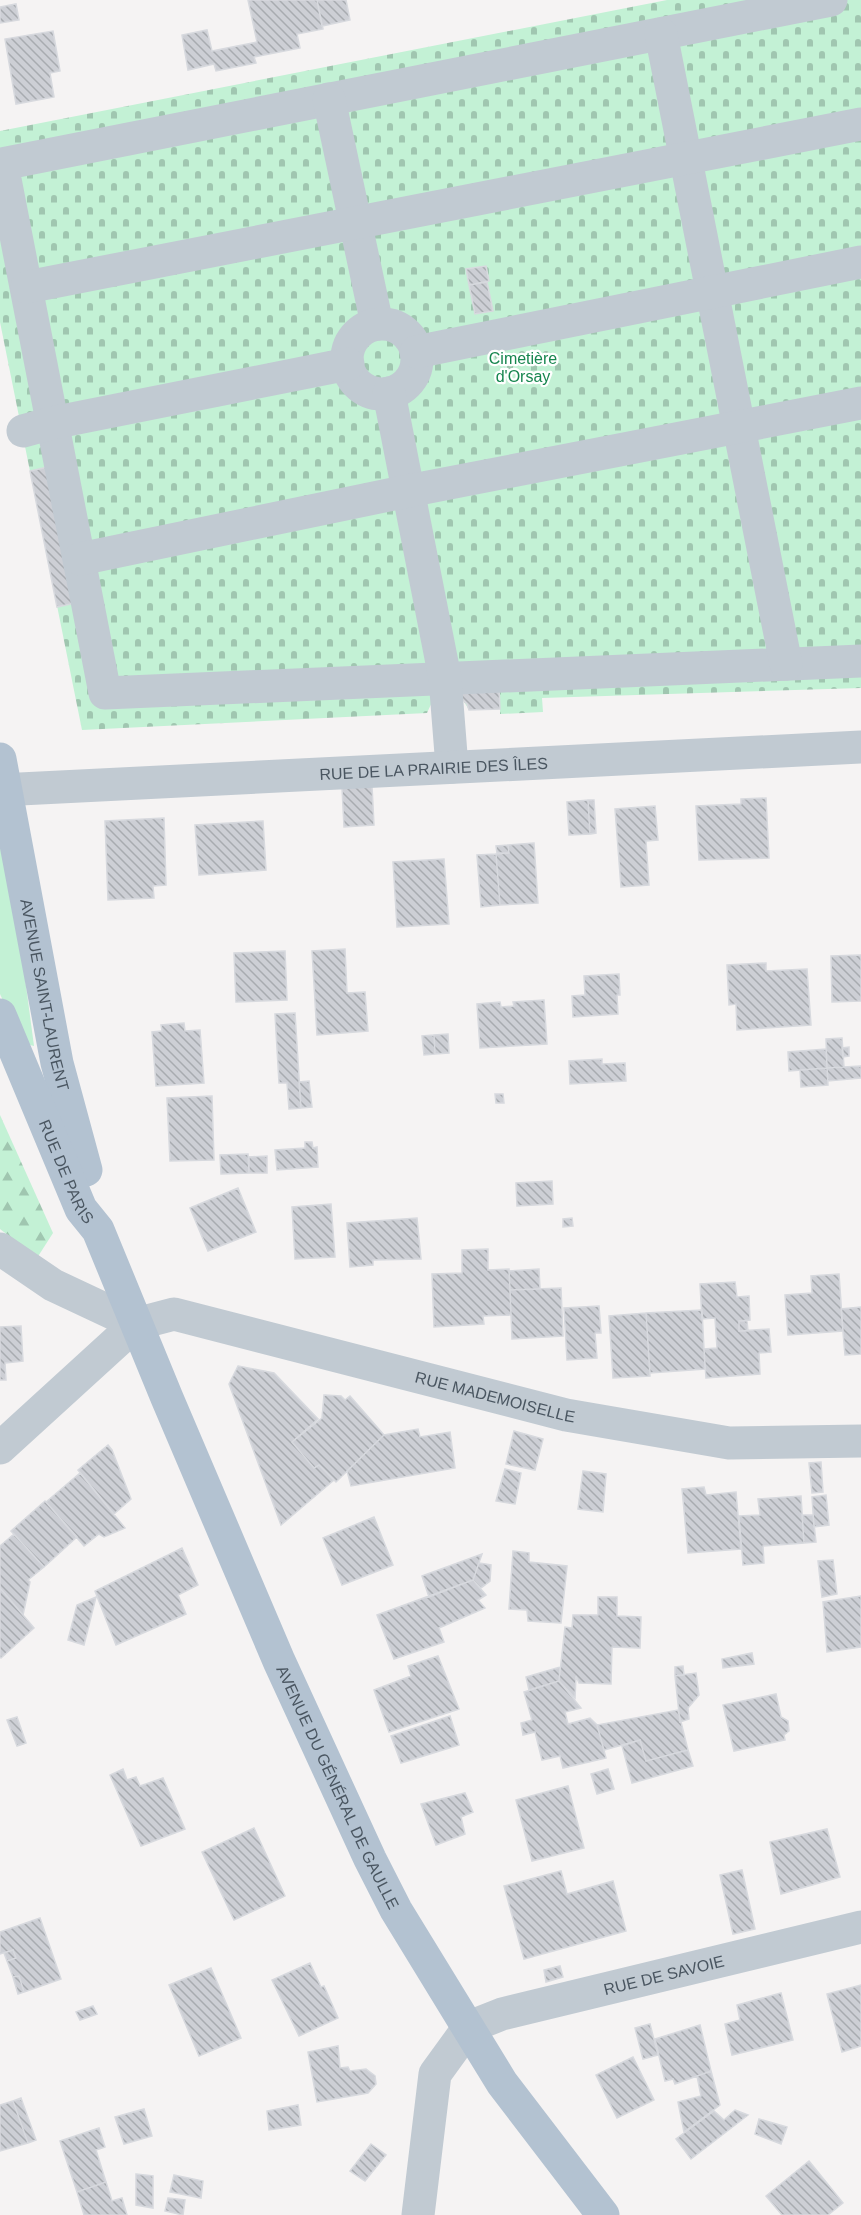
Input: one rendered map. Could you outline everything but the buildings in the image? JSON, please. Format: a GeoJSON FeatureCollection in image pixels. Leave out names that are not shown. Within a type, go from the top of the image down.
{"type":"FeatureCollection","features":[{"type":"Feature","properties":{"kind":"main road","name":"AVENUE SAINT-LAURENT"},"geometry":{"type":"LineString","coordinates":[[0,759],[3,794],[57,1063],[74,1133],[95,1198],[99,1230]]}},
{"type":"Feature","properties":{"kind":"main road","name":"RUE DE PARIS"},"geometry":{"type":"LineString","coordinates":[[0,1015],[81,1209],[99,1230],[136,1324]]}},
{"type":"Feature","properties":{"kind":"main road","name":"AVENUE DU GÉNÉRAL DE GAULLE"},"geometry":{"type":"LineString","coordinates":[[136,1324],[279,1661],[370,1859],[396,1910],[502,2083],[603,2215]]}},
{"type":"Feature","properties":{"kind":"street"},"geometry":{"type":"LineString","coordinates":[[831,0],[2,164],[27,286],[37,427],[80,558],[105,693],[861,661]]}},
{"type":"Feature","properties":{"kind":"street"},"geometry":{"type":"LineString","coordinates":[[661,34],[786,664]]}},
{"type":"Feature","properties":{"kind":"street"},"geometry":{"type":"LineString","coordinates":[[329,99],[377,324]]}},
{"type":"Feature","properties":{"kind":"street"},"geometry":{"type":"LineString","coordinates":[[27,286],[355,224],[861,123]]}},
{"type":"Feature","properties":{"kind":"street"},"geometry":{"type":"LineString","coordinates":[[416,352],[861,262]]}},
{"type":"Feature","properties":{"kind":"street"},"geometry":{"type":"LineString","coordinates":[[377,324],[390,324],[402,330],[411,340],[416,352],[417,366],[411,378],[401,388],[389,393],[375,393],[362,387],[352,377],[348,364],[348,350],[354,338],[364,329],[377,324]]}},
{"type":"Feature","properties":{"kind":"street"},"geometry":{"type":"LineString","coordinates":[[37,427],[348,364]]}},
{"type":"Feature","properties":{"kind":"street"},"geometry":{"type":"LineString","coordinates":[[389,393],[446,678],[452,767]]}},
{"type":"Feature","properties":{"kind":"street"},"geometry":{"type":"LineString","coordinates":[[80,558],[408,491],[861,403]]}},
{"type":"Feature","properties":{"kind":"street","name":"RUE DE LA PRAIRIE DES ÎLES"},"geometry":{"type":"LineString","coordinates":[[3,794],[20,789],[861,747]]}},
{"type":"Feature","properties":{"kind":"street"},"geometry":{"type":"LineString","coordinates":[[0,1249],[53,1285],[136,1324],[0,1448]]}},
{"type":"Feature","properties":{"kind":"street","name":"RUE MADEMOISELLE"},"geometry":{"type":"LineString","coordinates":[[136,1324],[174,1314],[566,1415],[729,1443],[861,1441]]}},
{"type":"Feature","properties":{"kind":"street","name":"RUE DE SAVOIE"},"geometry":{"type":"LineString","coordinates":[[469,2027],[502,2014],[861,1927]]}},
{"type":"Feature","properties":{"kind":"street"},"geometry":{"type":"LineString","coordinates":[[418,2215],[435,2074],[469,2027]]}},
{"type":"Feature","properties":{"kind":"green space","name":"Cimetière d'Orsay"},"geometry":{"type":"Polygon","coordinates":[[[667,0],[861,0],[861,688],[542,698],[543,712],[500,714],[500,709],[469,710],[463,700],[432,702],[427,713],[82,730],[0,322],[0,131],[667,0]]]}},
{"type":"Feature","properties":{"kind":"green space"},"geometry":{"type":"Polygon","coordinates":[[[0,821],[19,933],[34,1046],[22,1043],[0,994],[0,821]]]}},
{"type":"Feature","properties":{"kind":"green space"},"geometry":{"type":"Polygon","coordinates":[[[0,1115],[53,1233],[37,1258],[0,1229],[0,1115]]]}}]}
